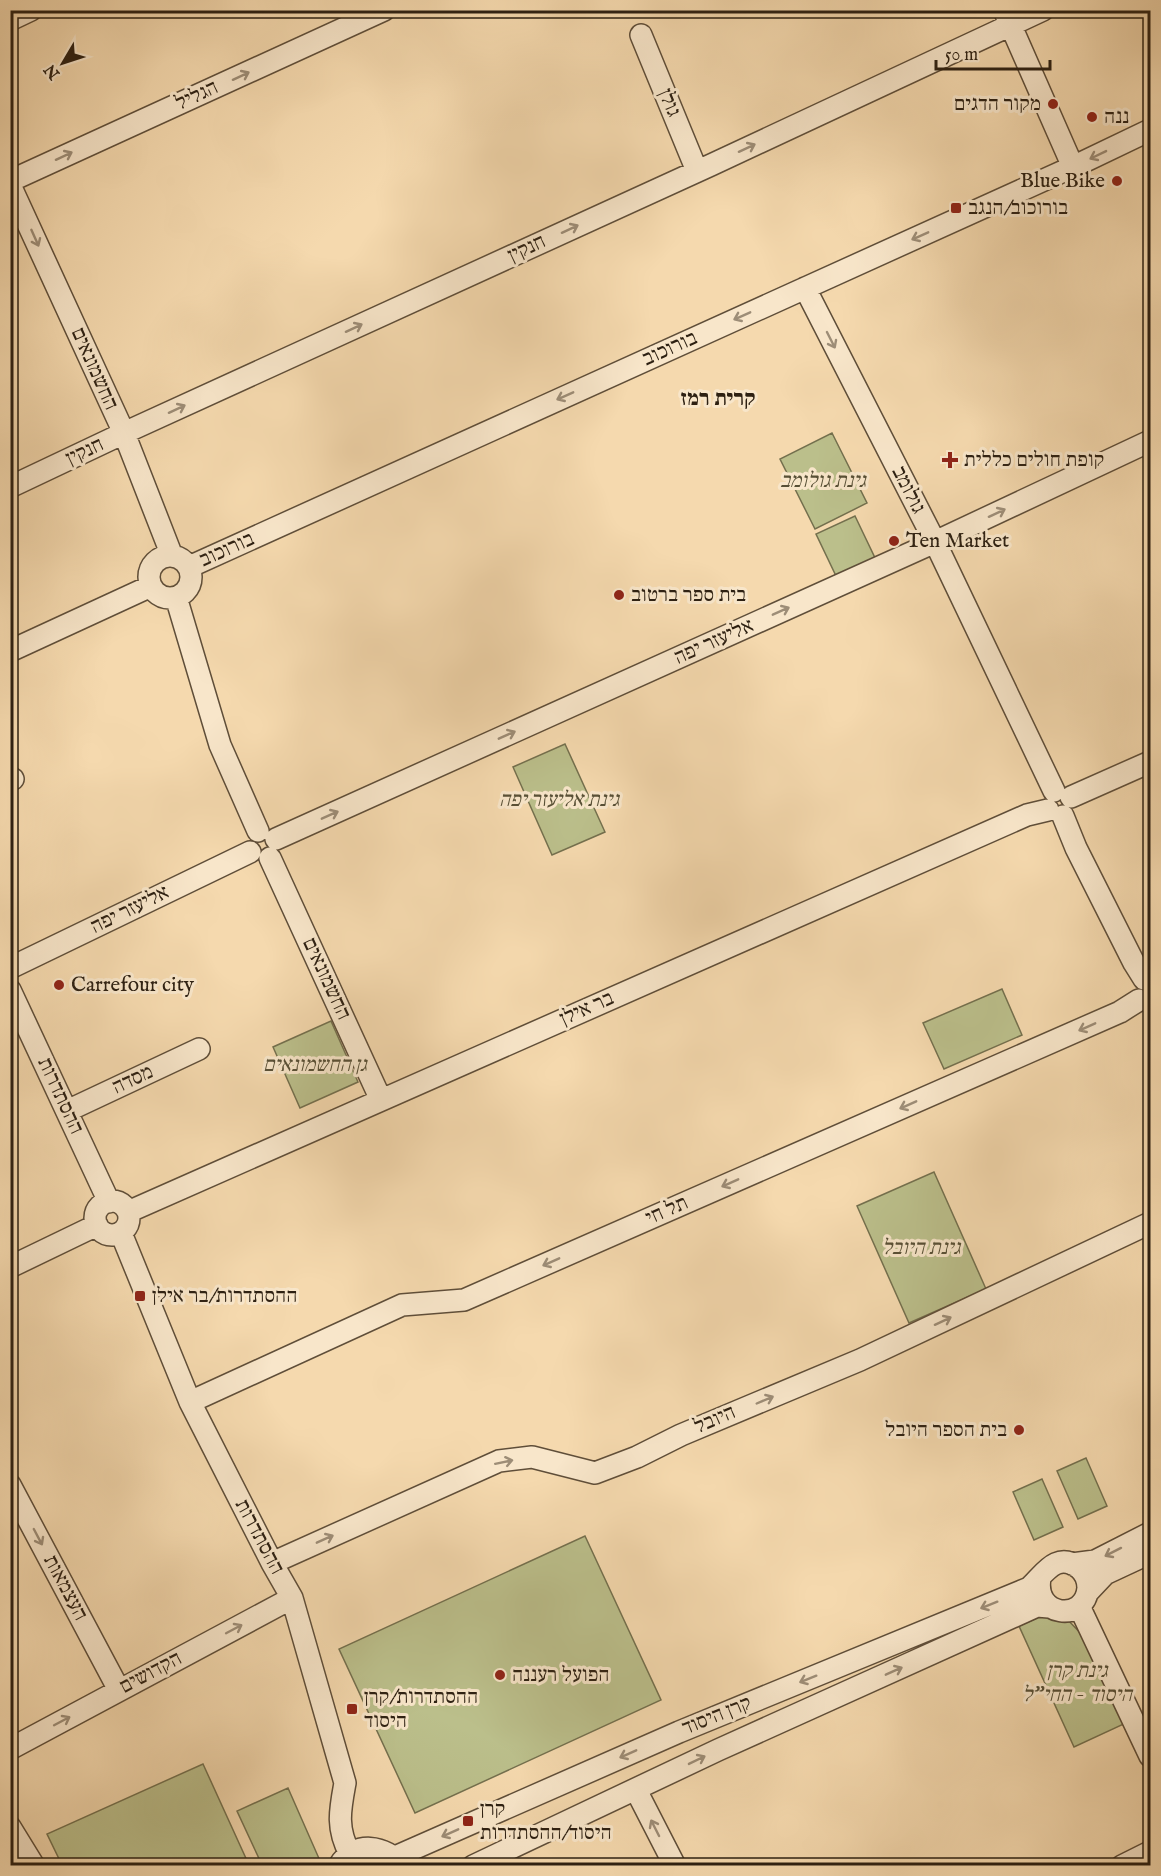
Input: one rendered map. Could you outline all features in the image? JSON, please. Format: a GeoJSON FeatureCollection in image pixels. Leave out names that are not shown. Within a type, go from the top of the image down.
{"type":"FeatureCollection","features":[{"type":"Feature","properties":{"kind":"street"},"geometry":{"type":"LineString","coordinates":[[10,20],[31,10]]}},
{"type":"Feature","properties":{"kind":"street","name":"הגליל"},"geometry":{"type":"LineString","coordinates":[[10,183],[384,10]]}},
{"type":"Feature","properties":{"kind":"street","name":"חנקין"},"geometry":{"type":"LineString","coordinates":[[10,487],[697,171],[1007,19],[1043,10]]}},
{"type":"Feature","properties":{"kind":"street"},"geometry":{"type":"LineString","coordinates":[[1007,19],[1073,167]]}},
{"type":"Feature","properties":{"kind":"street","name":"גולן"},"geometry":{"type":"LineString","coordinates":[[640,36],[697,171]]}},
{"type":"Feature","properties":{"kind":"street","name":"בורוכוב"},"geometry":{"type":"LineString","coordinates":[[180,561],[804,288],[1150,130]]}},
{"type":"Feature","properties":{"kind":"street","name":"החשמונאים"},"geometry":{"type":"LineString","coordinates":[[10,183],[180,561]]}},
{"type":"Feature","properties":{"kind":"street","name":"גולומב"},"geometry":{"type":"LineString","coordinates":[[804,288],[935,542],[1059,804],[1076,848],[1134,963],[1147,977]]}},
{"type":"Feature","properties":{"kind":"street","name":"אליעזר יפה"},"geometry":{"type":"LineString","coordinates":[[10,968],[250,852],[249,842],[254,834],[268,843],[935,542],[1150,441]]}},
{"type":"Feature","properties":{"kind":"street"},"geometry":{"type":"LineString","coordinates":[[165,556],[180,561],[191,582],[182,594],[168,598],[155,592],[151,586],[149,572],[152,565],[165,556]]}},
{"type":"Feature","properties":{"kind":"street"},"geometry":{"type":"LineString","coordinates":[[10,651],[151,586]]}},
{"type":"Feature","properties":{"kind":"street","name":"החשמונאים"},"geometry":{"type":"LineString","coordinates":[[176,597],[220,745],[268,843],[381,1100]]}},
{"type":"Feature","properties":{"kind":"street","name":"בר אילן"},"geometry":{"type":"LineString","coordinates":[[128,1212],[1150,762]]}},
{"type":"Feature","properties":{"kind":"street"},"geometry":{"type":"LineString","coordinates":[[1145,1005],[1138,987],[1147,977]]}},
{"type":"Feature","properties":{"kind":"street","name":"ההסתדרות"},"geometry":{"type":"LineString","coordinates":[[10,990],[109,1202]]}},
{"type":"Feature","properties":{"kind":"street","name":"תל חי"},"geometry":{"type":"LineString","coordinates":[[190,1402],[402,1305],[464,1300],[1120,1012],[1145,1005]]}},
{"type":"Feature","properties":{"kind":"street","name":"מסדה"},"geometry":{"type":"LineString","coordinates":[[67,1111],[199,1049]]}},
{"type":"Feature","properties":{"kind":"street"},"geometry":{"type":"LineString","coordinates":[[109,1202],[121,1204],[128,1212],[128,1224],[121,1233],[105,1234],[97,1225],[96,1213],[103,1204],[109,1202]]}},
{"type":"Feature","properties":{"kind":"street","name":"היובל"},"geometry":{"type":"LineString","coordinates":[[272,1563],[499,1461],[532,1457],[595,1473],[637,1457],[681,1435],[860,1360],[1150,1222]]}},
{"type":"Feature","properties":{"kind":"street"},"geometry":{"type":"LineString","coordinates":[[10,1267],[97,1225]]}},
{"type":"Feature","properties":{"kind":"street","name":"ההסתדרות"},"geometry":{"type":"LineString","coordinates":[[121,1233],[190,1402],[292,1598],[345,1783],[339,1813],[344,1860]]}},
{"type":"Feature","properties":{"kind":"street","name":"העצמאות"},"geometry":{"type":"LineString","coordinates":[[10,1485],[119,1690]]}},
{"type":"Feature","properties":{"kind":"street"},"geometry":{"type":"LineString","coordinates":[[1072,1564],[1095,1561],[1150,1533]]}},
{"type":"Feature","properties":{"kind":"street"},"geometry":{"type":"LineString","coordinates":[[1150,1553],[1105,1574],[1083,1599],[1072,1610],[1064,1612],[1049,1607],[1040,1594],[1038,1586],[1044,1571],[1050,1566],[1065,1562],[1080,1569],[1085,1575],[1088,1583],[1083,1599],[1150,1756]]}},
{"type":"Feature","properties":{"kind":"street","name":"קרן היסוד"},"geometry":{"type":"LineString","coordinates":[[399,1861],[679,1732],[1029,1588],[1040,1578]]}},
{"type":"Feature","properties":{"kind":"street","name":"הקדושים"},"geometry":{"type":"LineString","coordinates":[[10,1749],[292,1598]]}},
{"type":"Feature","properties":{"kind":"street","name":"קרן היסוד"},"geometry":{"type":"LineString","coordinates":[[474,1866],[718,1750],[1037,1606],[1049,1607]]}},
{"type":"Feature","properties":{"kind":"street"},"geometry":{"type":"LineString","coordinates":[[636,1790],[675,1866]]}},
{"type":"Feature","properties":{"kind":"street"},"geometry":{"type":"LineString","coordinates":[[10,1827],[33,1866]]}},
{"type":"Feature","properties":{"kind":"street"},"geometry":{"type":"LineString","coordinates":[[344,1860],[363,1848],[375,1848],[385,1851],[399,1861]]}},
{"type":"Feature","properties":{"kind":"street"},"geometry":{"type":"LineString","coordinates":[[1122,1866],[1150,1852]]}},
{"type":"Feature","properties":{"kind":"green space","name":"גינת גולומב"},"geometry":{"type":"Polygon","coordinates":[[[832,433],[867,503],[815,529],[780,459],[832,433]]]}},
{"type":"Feature","properties":{"kind":"green space"},"geometry":{"type":"Polygon","coordinates":[[[855,516],[876,560],[837,578],[816,534],[855,516]]]}},
{"type":"Feature","properties":{"kind":"green space","name":"גינת אליעזר יפה"},"geometry":{"type":"Polygon","coordinates":[[[565,744],[605,832],[552,855],[513,767],[565,744]]]}},
{"type":"Feature","properties":{"kind":"green space"},"geometry":{"type":"Polygon","coordinates":[[[1002,989],[1022,1035],[944,1069],[923,1023],[1002,989]]]}},
{"type":"Feature","properties":{"kind":"green space","name":"גן החשמונאים"},"geometry":{"type":"Polygon","coordinates":[[[331,1021],[358,1082],[300,1108],[273,1047],[331,1021]]]}},
{"type":"Feature","properties":{"kind":"green space","name":"גינת היובל"},"geometry":{"type":"Polygon","coordinates":[[[934,1172],[986,1289],[909,1323],[857,1206],[934,1172]]]}},
{"type":"Feature","properties":{"kind":"green space"},"geometry":{"type":"Polygon","coordinates":[[[1086,1458],[1107,1506],[1078,1519],[1057,1471],[1086,1458]]]}},
{"type":"Feature","properties":{"kind":"green space"},"geometry":{"type":"Polygon","coordinates":[[[1042,1479],[1063,1527],[1034,1540],[1013,1492],[1042,1479]]]}},
{"type":"Feature","properties":{"kind":"green space","name":"הפועל רעננה"},"geometry":{"type":"Polygon","coordinates":[[[585,1536],[661,1700],[415,1813],[339,1649],[585,1536]]]}},
{"type":"Feature","properties":{"kind":"green space","name":"גינת קרן היסוד - החי\"ל"},"geometry":{"type":"Polygon","coordinates":[[[1039,1617],[1065,1617],[1090,1643],[1126,1723],[1074,1747],[1019,1626],[1039,1617]]]}},
{"type":"Feature","properties":{"kind":"green space"},"geometry":{"type":"Polygon","coordinates":[[[203,1764],[249,1865],[62,1865],[47,1834],[203,1764]]]}},
{"type":"Feature","properties":{"kind":"green space"},"geometry":{"type":"Polygon","coordinates":[[[288,1788],[321,1863],[314,1866],[262,1865],[237,1811],[288,1788]]]}},
{"type":"Feature","properties":{"kind":"place","name":"מקור הדגים"},"geometry":{"type":"Point","coordinates":[1053,104]}},
{"type":"Feature","properties":{"kind":"place","name":"ננה"},"geometry":{"type":"Point","coordinates":[1092,117]}},
{"type":"Feature","properties":{"kind":"place","name":"Blue Bike"},"geometry":{"type":"Point","coordinates":[1117,181]}},
{"type":"Feature","properties":{"kind":"place","name":"בורוכוב/הנגב"},"geometry":{"type":"Point","coordinates":[956,208]}},
{"type":"Feature","properties":{"kind":"place","name":"קופת חולים כללית"},"geometry":{"type":"Point","coordinates":[950,460]}},
{"type":"Feature","properties":{"kind":"place","name":"Ten Market"},"geometry":{"type":"Point","coordinates":[894,541]}},
{"type":"Feature","properties":{"kind":"place","name":"בית ספר ברטוב"},"geometry":{"type":"Point","coordinates":[619,595]}},
{"type":"Feature","properties":{"kind":"place","name":"Carrefour city"},"geometry":{"type":"Point","coordinates":[59,985]}},
{"type":"Feature","properties":{"kind":"place","name":"ההסתדרות/בר אילן"},"geometry":{"type":"Point","coordinates":[140,1296]}},
{"type":"Feature","properties":{"kind":"place","name":"בית הספר היובל"},"geometry":{"type":"Point","coordinates":[1019,1430]}},
{"type":"Feature","properties":{"kind":"place","name":"הפועל רעננה"},"geometry":{"type":"Point","coordinates":[500,1675]}},
{"type":"Feature","properties":{"kind":"place","name":"ההסתדרות/קרן היסוד"},"geometry":{"type":"Point","coordinates":[352,1709]}},
{"type":"Feature","properties":{"kind":"place","name":"קרן היסוד/ההסתדרות"},"geometry":{"type":"Point","coordinates":[468,1821]}},
{"type":"Feature","properties":{"kind":"district","name":"קרית רמז"},"geometry":{"type":"Point","coordinates":[718,399]}}]}
